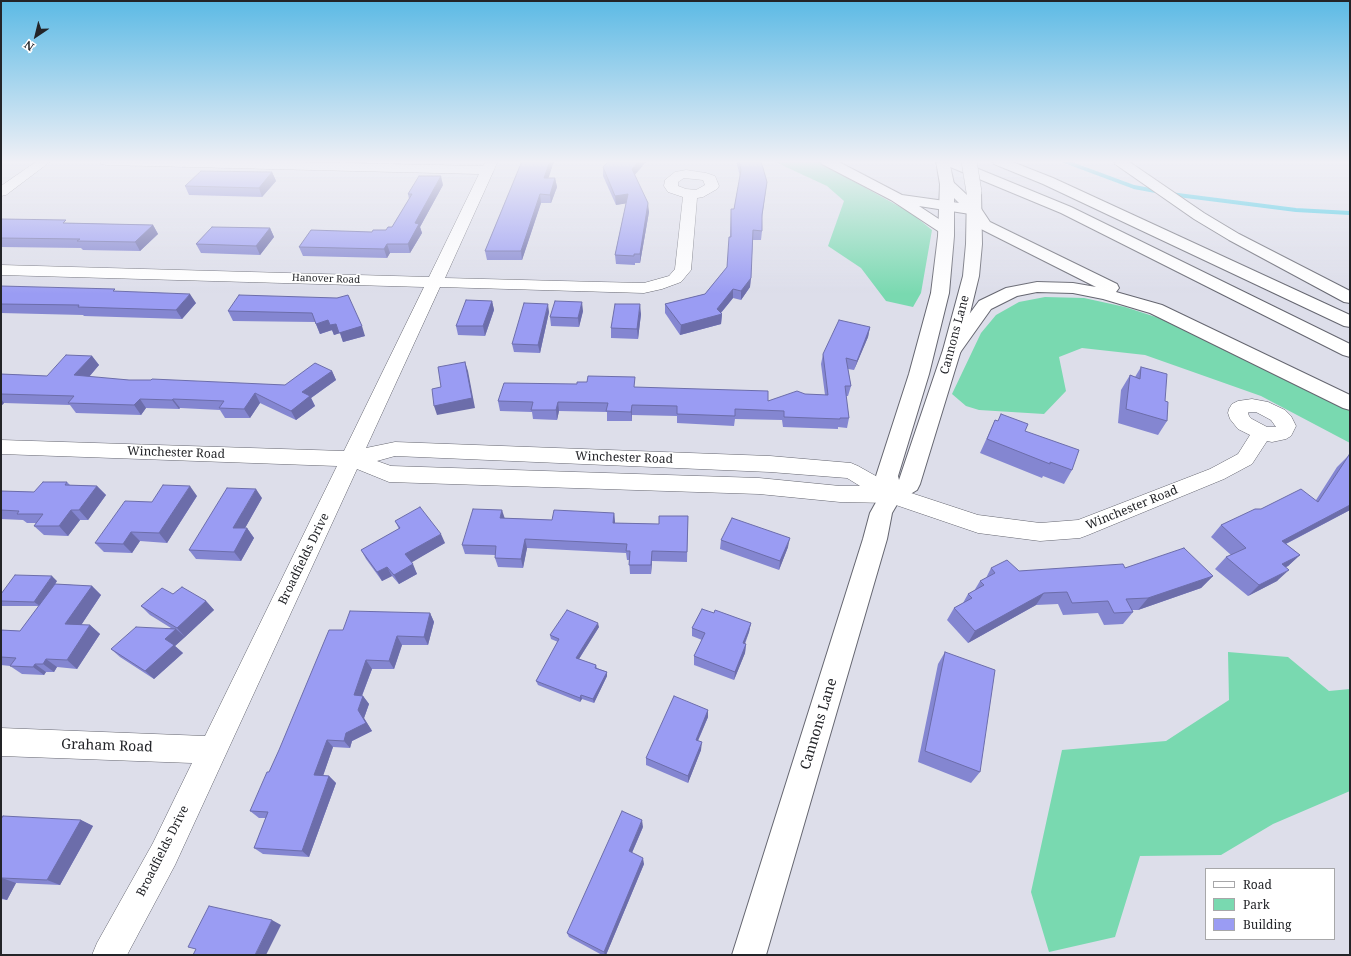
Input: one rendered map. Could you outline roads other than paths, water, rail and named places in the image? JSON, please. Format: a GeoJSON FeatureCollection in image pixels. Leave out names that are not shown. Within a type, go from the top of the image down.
{"type":"FeatureCollection","features":[{"type":"Feature","properties":{"kind":"main road"},"geometry":{"type":"LineString","coordinates":[[909,206],[946,230]]}},
{"type":"Feature","properties":{"kind":"main road","name":"Cannons Lane"},"geometry":{"type":"LineString","coordinates":[[891,495],[887,476],[926,348],[940,293],[946,230],[946,206]]}},
{"type":"Feature","properties":{"kind":"main road","name":"Cannons Lane"},"geometry":{"type":"LineString","coordinates":[[749,955],[875,538],[881,513],[891,495],[908,484],[952,352],[971,276],[975,206]]}},
{"type":"Feature","properties":{"kind":"main road"},"geometry":{"type":"LineString","coordinates":[[977,206],[984,225],[1350,403]]}},
{"type":"Feature","properties":{"kind":"main road"},"geometry":{"type":"LineString","coordinates":[[1055,206],[1350,351]]}},
{"type":"Feature","properties":{"kind":"main road"},"geometry":{"type":"LineString","coordinates":[[1102,206],[1350,322]]}},
{"type":"Feature","properties":{"kind":"main road"},"geometry":{"type":"LineString","coordinates":[[1184,206],[1199,216],[1350,298]]}},
{"type":"Feature","properties":{"kind":"main road"},"geometry":{"type":"LineString","coordinates":[[926,348],[952,352],[986,305],[1012,292],[1037,287],[1073,288],[1106,294],[1156,309]]}},
{"type":"Feature","properties":{"kind":"street","name":"Broadfields Drive"},"geometry":{"type":"LineString","coordinates":[[109,955],[164,854],[471,206]]}},
{"type":"Feature","properties":{"kind":"street","name":"Hanover Road"},"geometry":{"type":"LineString","coordinates":[[1,270],[650,287],[668,283],[675,279],[683,270],[689,206]]}},
{"type":"Feature","properties":{"kind":"street","name":"Winchester Road"},"geometry":{"type":"LineString","coordinates":[[1,447],[352,459],[396,449],[770,464],[851,471],[891,495],[978,524],[1040,532],[1080,529],[1217,474],[1245,459],[1262,433]]}},
{"type":"Feature","properties":{"kind":"street"},"geometry":{"type":"LineString","coordinates":[[551,479],[554,456]]}},
{"type":"Feature","properties":{"kind":"street","name":"Winchester Road"},"geometry":{"type":"LineString","coordinates":[[352,459],[389,474],[759,486],[861,495],[891,495]]}},
{"type":"Feature","properties":{"kind":"street"},"geometry":{"type":"LineString","coordinates":[[699,461],[700,484]]}},
{"type":"Feature","properties":{"kind":"street","name":"Graham Road"},"geometry":{"type":"LineString","coordinates":[[1,742],[212,750]]}},
{"type":"Feature","properties":{"kind":"waterway"},"geometry":{"type":"LineString","coordinates":[[1261,206],[1296,210],[1350,213]]}}]}
